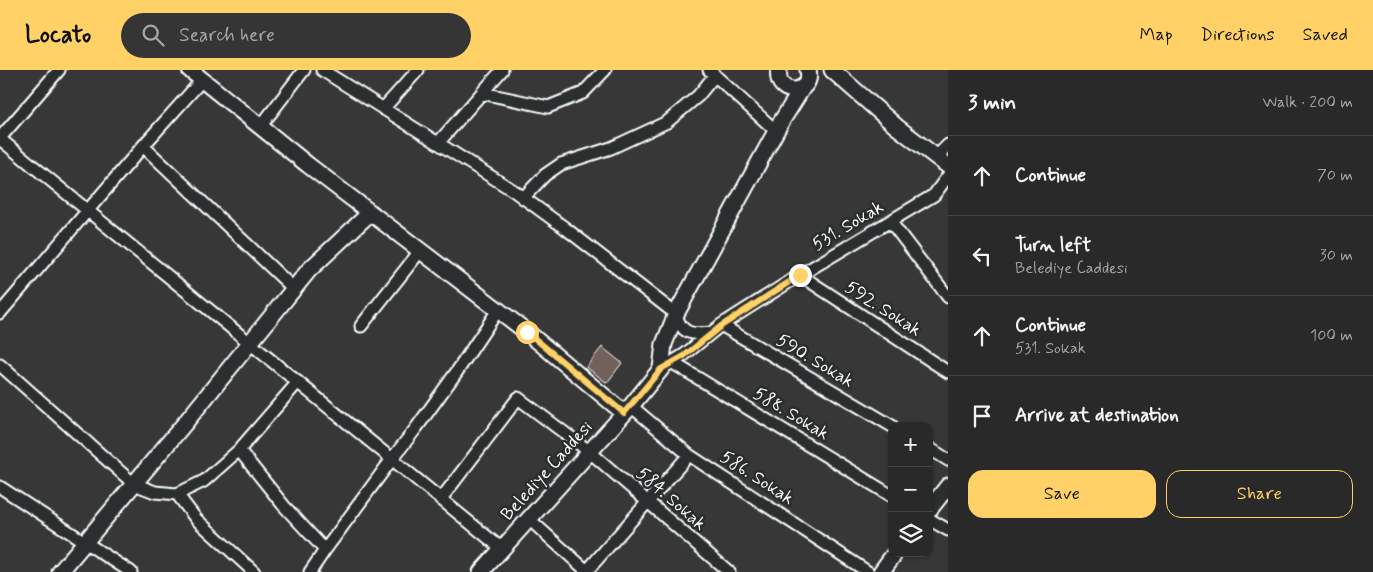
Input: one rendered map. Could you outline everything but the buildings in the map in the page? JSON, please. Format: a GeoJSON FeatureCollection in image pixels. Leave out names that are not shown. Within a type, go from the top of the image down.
{"type":"FeatureCollection","features":[{"type":"Feature","properties":{"kind":"street"},"geometry":{"type":"LineString","coordinates":[[59,70],[0,139],[502,549]]}},
{"type":"Feature","properties":{"kind":"street"},"geometry":{"type":"LineString","coordinates":[[260,127],[304,70]]}},
{"type":"Feature","properties":{"kind":"street"},"geometry":{"type":"LineString","coordinates":[[322,70],[523,198],[565,228],[676,314],[678,324],[687,331],[695,335],[711,333]]}},
{"type":"Feature","properties":{"kind":"street"},"geometry":{"type":"LineString","coordinates":[[382,109],[418,70]]}},
{"type":"Feature","properties":{"kind":"street"},"geometry":{"type":"LineString","coordinates":[[438,143],[502,70]]}},
{"type":"Feature","properties":{"kind":"street"},"geometry":{"type":"LineString","coordinates":[[482,93],[548,107],[583,92],[605,70]]}},
{"type":"Feature","properties":{"kind":"street"},"geometry":{"type":"LineString","coordinates":[[778,126],[783,86],[779,78],[779,70]]}},
{"type":"Feature","properties":{"kind":"street"},"geometry":{"type":"LineString","coordinates":[[667,366],[664,344],[676,314],[778,126],[808,78],[808,70]]}},
{"type":"Feature","properties":{"kind":"street"},"geometry":{"type":"LineString","coordinates":[[832,70],[897,127],[942,161],[948,145]]}},
{"type":"Feature","properties":{"kind":"street"},"geometry":{"type":"LineString","coordinates":[[523,198],[545,175],[561,164],[611,148],[667,122],[698,96],[712,72],[778,126]]}},
{"type":"Feature","properties":{"kind":"street"},"geometry":{"type":"LineString","coordinates":[[0,313],[143,146],[196,75],[308,165],[627,410]]}},
{"type":"Feature","properties":{"kind":"street"},"geometry":{"type":"LineString","coordinates":[[783,86],[791,90],[803,87]]}},
{"type":"Feature","properties":{"kind":"street"},"geometry":{"type":"LineString","coordinates":[[143,146],[294,289]]}},
{"type":"Feature","properties":{"kind":"street","name":"531. Sokak"},"geometry":{"type":"LineString","coordinates":[[667,366],[684,356],[721,326],[800,275],[934,195],[948,176]]}},
{"type":"Feature","properties":{"kind":"street"},"geometry":{"type":"LineString","coordinates":[[60,572],[309,270],[370,213]]}},
{"type":"Feature","properties":{"kind":"street"},"geometry":{"type":"LineString","coordinates":[[890,221],[948,297]]}},
{"type":"Feature","properties":{"kind":"street"},"geometry":{"type":"LineString","coordinates":[[361,326],[420,251]]}},
{"type":"Feature","properties":{"kind":"street","name":"592. Sokak"},"geometry":{"type":"LineString","coordinates":[[800,275],[948,372]]}},
{"type":"Feature","properties":{"kind":"street"},"geometry":{"type":"LineString","coordinates":[[310,572],[453,377],[498,310]]}},
{"type":"Feature","properties":{"kind":"street","name":"590. Sokak"},"geometry":{"type":"LineString","coordinates":[[721,326],[888,424]]}},
{"type":"Feature","properties":{"kind":"street"},"geometry":{"type":"LineString","coordinates":[[0,365],[134,484],[154,492],[177,494],[204,481],[239,450],[298,382]]}},
{"type":"Feature","properties":{"kind":"street","name":"Belediye Caddesi"},"geometry":{"type":"LineString","coordinates":[[481,572],[667,366]]}},
{"type":"Feature","properties":{"kind":"street","name":"588. Sokak"},"geometry":{"type":"LineString","coordinates":[[667,366],[888,494]]}},
{"type":"Feature","properties":{"kind":"street","name":"584. Sokak"},"geometry":{"type":"LineString","coordinates":[[441,499],[518,398],[590,452],[728,572]]}},
{"type":"Feature","properties":{"kind":"street","name":"586. Sokak"},"geometry":{"type":"LineString","coordinates":[[627,410],[690,455],[868,572]]}},
{"type":"Feature","properties":{"kind":"street"},"geometry":{"type":"LineString","coordinates":[[239,450],[284,506],[325,550]]}},
{"type":"Feature","properties":{"kind":"street"},"geometry":{"type":"LineString","coordinates":[[933,451],[948,460]]}},
{"type":"Feature","properties":{"kind":"street"},"geometry":{"type":"LineString","coordinates":[[529,519],[587,572],[690,455]]}},
{"type":"Feature","properties":{"kind":"street"},"geometry":{"type":"LineString","coordinates":[[933,505],[948,486]]}},
{"type":"Feature","properties":{"kind":"street"},"geometry":{"type":"LineString","coordinates":[[0,487],[131,572]]}},
{"type":"Feature","properties":{"kind":"street"},"geometry":{"type":"LineString","coordinates":[[177,494],[196,519],[254,572]]}},
{"type":"Feature","properties":{"kind":"street"},"geometry":{"type":"LineString","coordinates":[[933,521],[948,530]]}},
{"type":"Feature","properties":{"kind":"street"},"geometry":{"type":"LineString","coordinates":[[881,572],[893,557]]}},
{"type":"Feature","properties":{"kind":"route"},"geometry":{"type":"LineString","coordinates":[[527,332],[624,413],[661,369],[684,356],[721,326],[800,275]]}}]}
